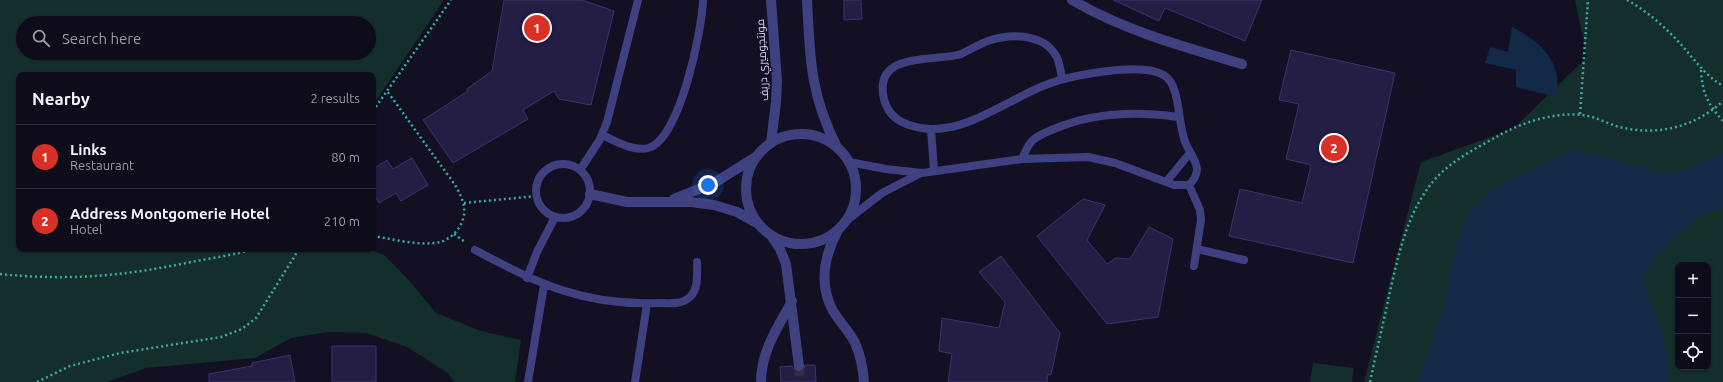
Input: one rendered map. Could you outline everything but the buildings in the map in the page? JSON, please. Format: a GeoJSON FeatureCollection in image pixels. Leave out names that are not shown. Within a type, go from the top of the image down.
{"type":"FeatureCollection","features":[{"type":"Feature","properties":{"kind":"street","name":"مونتجوميري دريف"},"geometry":{"type":"LineString","coordinates":[[771,0],[777,81],[771,143]]}},
{"type":"Feature","properties":{"kind":"street"},"geometry":{"type":"LineString","coordinates":[[807,0],[813,81],[818,104],[837,147],[849,162],[855,176],[856,192],[853,207],[846,221],[839,229],[829,247],[825,267],[825,288],[831,307],[855,342],[862,363],[864,382]]}},
{"type":"Feature","properties":{"kind":"street"},"geometry":{"type":"LineString","coordinates":[[1072,0],[1113,22],[1155,38],[1242,64]]}},
{"type":"Feature","properties":{"kind":"street"},"geometry":{"type":"LineString","coordinates":[[668,202],[714,183],[756,157],[771,143],[787,135],[805,134],[822,138],[837,147]]}},
{"type":"Feature","properties":{"kind":"street"},"geometry":{"type":"LineString","coordinates":[[756,157],[748,173],[746,190],[749,207],[758,223]]}},
{"type":"Feature","properties":{"kind":"street"},"geometry":{"type":"LineString","coordinates":[[590,194],[627,202],[691,202],[714,205],[737,212],[758,223],[771,235],[780,249],[786,264],[792,301],[799,366]]}},
{"type":"Feature","properties":{"kind":"street"},"geometry":{"type":"LineString","coordinates":[[771,235],[788,242],[806,244],[823,239],[839,229]]}},
{"type":"Feature","properties":{"kind":"street"},"geometry":{"type":"LineString","coordinates":[[761,382],[761,370],[765,353],[792,301]]}},
{"type":"Feature","properties":{"kind":"lane"},"geometry":{"type":"LineString","coordinates":[[580,170],[602,135],[612,109],[638,0]]}},
{"type":"Feature","properties":{"kind":"lane"},"geometry":{"type":"LineString","coordinates":[[602,135],[638,149],[648,148],[658,144],[665,136],[679,104],[690,72],[698,39],[703,0]]}},
{"type":"Feature","properties":{"kind":"lane"},"geometry":{"type":"LineString","coordinates":[[849,162],[886,169],[922,173],[1022,159],[1088,157],[1102,159],[1166,182],[1182,186],[1189,185],[1195,179],[1198,170],[1185,142],[1178,117],[1177,94],[1173,84],[1166,76],[1157,71],[1104,71],[1062,79],[1031,92],[981,117],[965,123],[931,129],[902,123],[892,115],[885,104],[882,92],[884,80],[892,70],[903,62],[916,59],[946,58],[962,53],[990,40],[1005,37],[1031,37],[1042,42],[1051,50],[1058,60],[1062,79]]}},
{"type":"Feature","properties":{"kind":"lane"},"geometry":{"type":"LineString","coordinates":[[1022,159],[1026,149],[1037,137],[1063,125],[1086,118],[1132,112],[1178,117]]}},
{"type":"Feature","properties":{"kind":"lane"},"geometry":{"type":"LineString","coordinates":[[931,129],[934,171]]}},
{"type":"Feature","properties":{"kind":"lane"},"geometry":{"type":"LineString","coordinates":[[1166,182],[1190,154]]}},
{"type":"Feature","properties":{"kind":"lane"},"geometry":{"type":"LineString","coordinates":[[564,164],[580,170],[587,178],[590,194],[588,203],[578,214],[564,219],[546,213],[539,205],[536,196],[536,186],[539,177],[546,170],[555,165],[564,164]]}},
{"type":"Feature","properties":{"kind":"lane"},"geometry":{"type":"LineString","coordinates":[[846,221],[882,193],[922,173]]}},
{"type":"Feature","properties":{"kind":"lane"},"geometry":{"type":"LineString","coordinates":[[1189,185],[1200,210],[1201,220],[1194,266]]}},
{"type":"Feature","properties":{"kind":"lane"},"geometry":{"type":"LineString","coordinates":[[527,278],[537,252],[555,217]]}},
{"type":"Feature","properties":{"kind":"lane"},"geometry":{"type":"LineString","coordinates":[[1197,249],[1244,260]]}},
{"type":"Feature","properties":{"kind":"lane"},"geometry":{"type":"LineString","coordinates":[[475,250],[527,278],[578,296],[605,301],[647,304],[682,302],[690,297],[695,290],[697,282],[697,262]]}},
{"type":"Feature","properties":{"kind":"lane"},"geometry":{"type":"LineString","coordinates":[[528,382],[544,285]]}},
{"type":"Feature","properties":{"kind":"lane"},"geometry":{"type":"LineString","coordinates":[[635,382],[647,304]]}},
{"type":"Feature","properties":{"kind":"path"},"geometry":{"type":"LineString","coordinates":[[376,107],[451,0]]}},
{"type":"Feature","properties":{"kind":"path"},"geometry":{"type":"LineString","coordinates":[[1580,114],[1588,0]]}},
{"type":"Feature","properties":{"kind":"path"},"geometry":{"type":"LineString","coordinates":[[1627,0],[1653,18],[1671,34],[1701,70],[1723,86]]}},
{"type":"Feature","properties":{"kind":"path"},"geometry":{"type":"LineString","coordinates":[[1701,70],[1704,92],[1713,110],[1723,120]]}},
{"type":"Feature","properties":{"kind":"path"},"geometry":{"type":"LineString","coordinates":[[376,236],[434,243],[445,240],[454,234],[461,225],[464,214],[464,203],[455,185],[388,91]]}},
{"type":"Feature","properties":{"kind":"path"},"geometry":{"type":"LineString","coordinates":[[1370,382],[1401,247],[1419,201],[1432,183],[1448,167],[1506,131],[1524,123],[1543,118],[1580,114],[1637,131],[1657,131],[1677,127],[1696,120],[1713,110],[1723,101]]}},
{"type":"Feature","properties":{"kind":"path"},"geometry":{"type":"LineString","coordinates":[[464,203],[536,196]]}},
{"type":"Feature","properties":{"kind":"path"},"geometry":{"type":"LineString","coordinates":[[0,274],[67,278],[111,276],[140,273],[240,252]]}},
{"type":"Feature","properties":{"kind":"path"},"geometry":{"type":"LineString","coordinates":[[37,382],[70,366],[120,353],[221,337],[242,329],[256,318],[298,252]]}},
{"type":"Feature","properties":{"kind":"green space"},"geometry":{"type":"Polygon","coordinates":[[[0,0],[444,0],[376,101],[376,72],[16,72],[16,252],[376,252],[384,255],[406,277],[436,313],[481,331],[521,340],[515,382],[454,382],[448,373],[407,347],[366,333],[328,332],[291,338],[255,358],[146,368],[107,382],[0,382],[0,0]]]}},
{"type":"Feature","properties":{"kind":"green space"},"geometry":{"type":"Polygon","coordinates":[[[1575,0],[1723,0],[1723,382],[1364,382],[1421,162],[1513,129],[1587,57],[1575,0]]]}},
{"type":"Feature","properties":{"kind":"green space"},"geometry":{"type":"Polygon","coordinates":[[[1313,363],[1354,368],[1352,382],[1310,382],[1313,363]]]}},
{"type":"Feature","properties":{"kind":"water"},"geometry":{"type":"Polygon","coordinates":[[[1512,27],[1532,39],[1548,54],[1556,73],[1558,85],[1556,97],[1516,87],[1516,70],[1485,63],[1490,47],[1508,52],[1512,27]]]}},
{"type":"Feature","properties":{"kind":"water"},"geometry":{"type":"Polygon","coordinates":[[[1571,151],[1595,154],[1660,173],[1685,171],[1723,152],[1723,207],[1701,215],[1681,231],[1655,259],[1645,277],[1644,285],[1648,299],[1655,313],[1665,347],[1667,382],[1417,382],[1444,308],[1455,248],[1470,210],[1497,186],[1571,151]]]}},
{"type":"Feature","properties":{"kind":"tunnel"},"geometry":{"type":"LineString","coordinates":[[799,366],[800,382]]}},
{"type":"Feature","properties":{"kind":"place","name":"Links"},"geometry":{"type":"Point","coordinates":[537,28]}},
{"type":"Feature","properties":{"kind":"place","name":"Address Montgomerie Hotel"},"geometry":{"type":"Point","coordinates":[1334,148]}}]}
